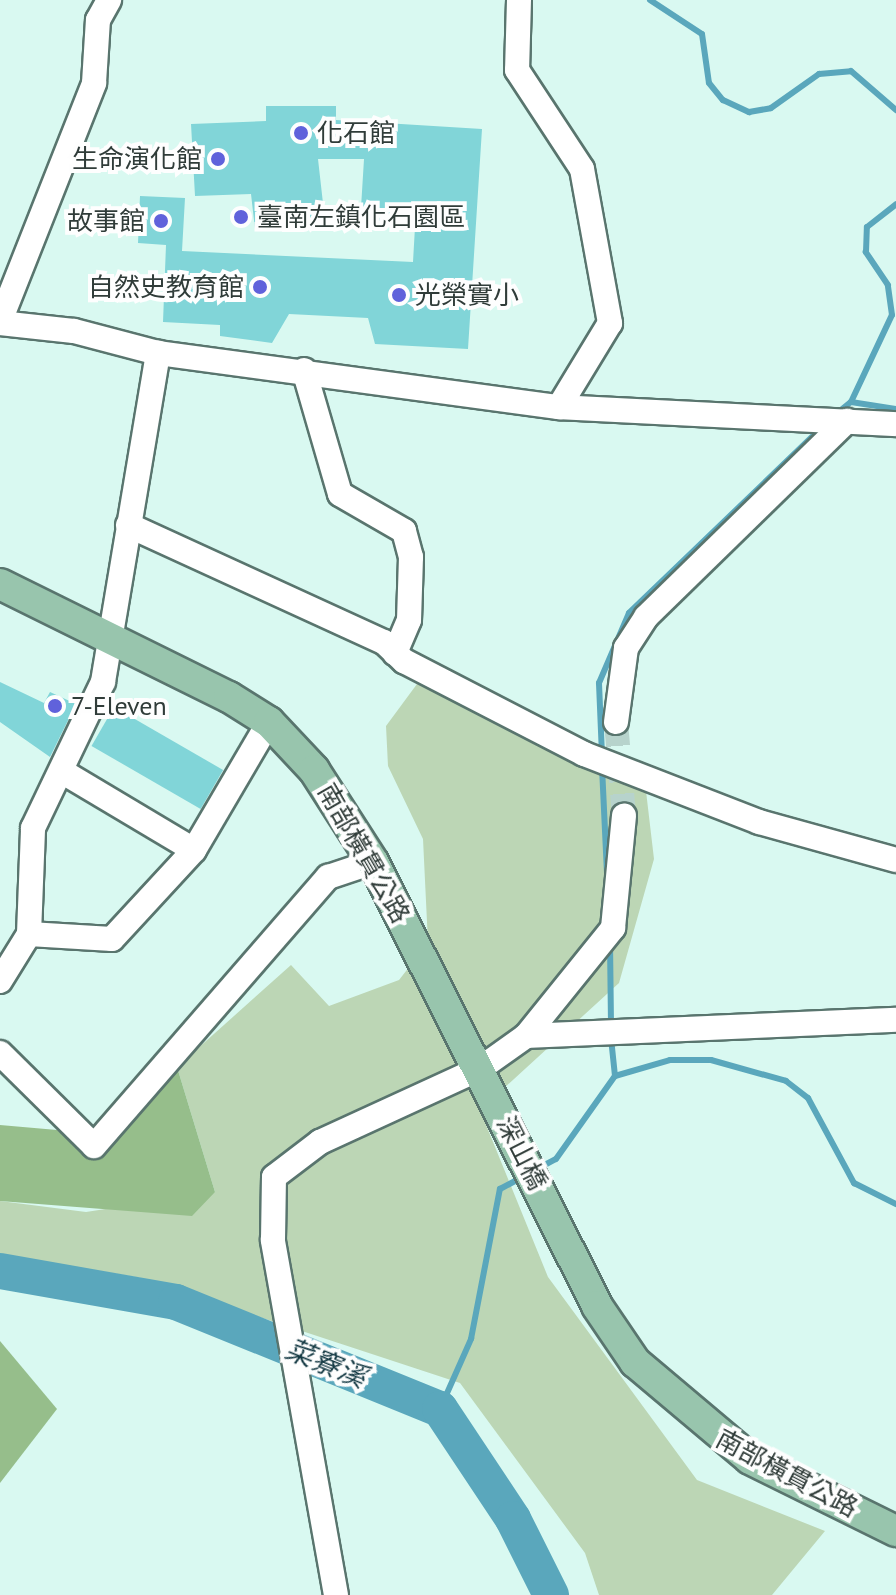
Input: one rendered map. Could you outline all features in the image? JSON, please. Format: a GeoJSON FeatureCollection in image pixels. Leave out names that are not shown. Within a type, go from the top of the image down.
{"type":"FeatureCollection","features":[{"type":"Feature","properties":{"kind":"main road","name":"南部橫貫公路"},"geometry":{"type":"LineString","coordinates":[[0,584],[269,722],[346,812],[487,1081]]}},
{"type":"Feature","properties":{"kind":"main road","name":"深山橋"},"geometry":{"type":"LineString","coordinates":[[487,1081],[552,1212]]}},
{"type":"Feature","properties":{"kind":"main road","name":"南部橫貫公路"},"geometry":{"type":"LineString","coordinates":[[552,1212],[597,1306],[635,1362],[708,1431],[896,1531]]}},
{"type":"Feature","properties":{"kind":"lane"},"geometry":{"type":"LineString","coordinates":[[109,0],[98,20],[94,83],[0,322],[74,331],[158,353],[304,370],[559,407],[896,424]]}},
{"type":"Feature","properties":{"kind":"lane"},"geometry":{"type":"LineString","coordinates":[[519,0],[517,70],[582,169],[610,323],[559,407]]}},
{"type":"Feature","properties":{"kind":"lane"},"geometry":{"type":"LineString","coordinates":[[0,981],[29,934],[33,828],[63,772],[103,682],[158,353]]}},
{"type":"Feature","properties":{"kind":"lane"},"geometry":{"type":"LineString","coordinates":[[304,370],[340,494],[404,531],[411,557],[409,620],[395,653]]}},
{"type":"Feature","properties":{"kind":"lane"},"geometry":{"type":"LineString","coordinates":[[616,722],[626,648],[646,617],[847,421]]}},
{"type":"Feature","properties":{"kind":"lane"},"geometry":{"type":"LineString","coordinates":[[128,525],[395,653],[584,754],[759,822],[896,860]]}},
{"type":"Feature","properties":{"kind":"lane"},"geometry":{"type":"LineString","coordinates":[[29,934],[112,939],[194,850],[269,722]]}},
{"type":"Feature","properties":{"kind":"lane"},"geometry":{"type":"LineString","coordinates":[[63,772],[194,850]]}},
{"type":"Feature","properties":{"kind":"lane"},"geometry":{"type":"LineString","coordinates":[[336,1595],[273,1240],[274,1177],[320,1142],[487,1081],[613,928],[624,816]]}},
{"type":"Feature","properties":{"kind":"lane"},"geometry":{"type":"LineString","coordinates":[[0,1053],[94,1146],[328,877],[373,862]]}},
{"type":"Feature","properties":{"kind":"lane"},"geometry":{"type":"LineString","coordinates":[[526,1036],[896,1020]]}},
{"type":"Feature","properties":{"kind":"green space"},"geometry":{"type":"Polygon","coordinates":[[[417,684],[646,791],[654,859],[619,983],[480,1110],[548,1277],[697,1480],[825,1531],[772,1595],[599,1595],[585,1553],[460,1383],[141,1278],[0,1254],[0,1201],[86,1212],[215,1192],[177,1067],[291,965],[329,1006],[399,980],[428,943],[423,839],[388,766],[386,726],[417,684]]]}},
{"type":"Feature","properties":{"kind":"green space"},"geometry":{"type":"Polygon","coordinates":[[[177,1067],[215,1192],[192,1216],[0,1201],[0,1125],[57,1130],[83,1151],[177,1067]]]}},
{"type":"Feature","properties":{"kind":"green space"},"geometry":{"type":"Polygon","coordinates":[[[0,1341],[57,1409],[0,1483],[0,1341]]]}},
{"type":"Feature","properties":{"kind":"building"},"geometry":{"type":"Polygon","coordinates":[[[266,106],[336,106],[336,120],[482,129],[468,349],[375,344],[368,318],[289,314],[272,343],[220,336],[220,325],[163,322],[166,245],[138,243],[140,196],[185,198],[182,251],[413,262],[415,227],[360,224],[364,159],[318,159],[325,221],[255,229],[251,194],[195,196],[191,124],[266,121],[266,106]]]}},
{"type":"Feature","properties":{"kind":"building"},"geometry":{"type":"Polygon","coordinates":[[[0,682],[44,703],[50,692],[76,704],[50,757],[0,722],[0,682]]]}},
{"type":"Feature","properties":{"kind":"building"},"geometry":{"type":"Polygon","coordinates":[[[114,707],[223,770],[201,809],[92,746],[114,707]]]}},
{"type":"Feature","properties":{"kind":"waterway"},"geometry":{"type":"LineString","coordinates":[[650,0],[702,34],[709,83],[723,100],[749,112],[771,108],[819,74],[851,71],[896,110]]}},
{"type":"Feature","properties":{"kind":"waterway"},"geometry":{"type":"LineString","coordinates":[[836,414],[851,402],[892,315],[888,285],[866,252],[867,227],[896,204]]}},
{"type":"Feature","properties":{"kind":"waterway"},"geometry":{"type":"LineString","coordinates":[[851,402],[896,409]]}},
{"type":"Feature","properties":{"kind":"waterway"},"geometry":{"type":"LineString","coordinates":[[602,755],[599,683],[629,613],[822,427]]}},
{"type":"Feature","properties":{"kind":"waterway"},"geometry":{"type":"LineString","coordinates":[[602,767],[607,875]]}},
{"type":"Feature","properties":{"kind":"waterway"},"geometry":{"type":"LineString","coordinates":[[610,942],[611,1027]]}},
{"type":"Feature","properties":{"kind":"waterway"},"geometry":{"type":"LineString","coordinates":[[537,1169],[556,1159],[615,1076],[611,1038]]}},
{"type":"Feature","properties":{"kind":"waterway"},"geometry":{"type":"LineString","coordinates":[[615,1076],[670,1060],[711,1060],[786,1081],[808,1098],[854,1183],[896,1204]]}},
{"type":"Feature","properties":{"kind":"waterway"},"geometry":{"type":"LineString","coordinates":[[440,1409],[471,1339],[500,1189],[524,1176]]}},
{"type":"Feature","properties":{"kind":"waterway","name":"菜竂溪"},"geometry":{"type":"LineString","coordinates":[[0,1271],[176,1302],[440,1409],[513,1519],[551,1595]]}},
{"type":"Feature","properties":{"kind":"tunnel"},"geometry":{"type":"LineString","coordinates":[[616,722],[624,816]]}},
{"type":"Feature","properties":{"kind":"place","name":"化石館"},"geometry":{"type":"Point","coordinates":[301,133]}},
{"type":"Feature","properties":{"kind":"place","name":"生命演化館"},"geometry":{"type":"Point","coordinates":[218,159]}},
{"type":"Feature","properties":{"kind":"place","name":"臺南左鎮化石園區"},"geometry":{"type":"Point","coordinates":[241,217]}},
{"type":"Feature","properties":{"kind":"place","name":"故事館"},"geometry":{"type":"Point","coordinates":[161,221]}},
{"type":"Feature","properties":{"kind":"place","name":"自然史教育館"},"geometry":{"type":"Point","coordinates":[260,287]}},
{"type":"Feature","properties":{"kind":"place","name":"光榮實小"},"geometry":{"type":"Point","coordinates":[399,295]}},
{"type":"Feature","properties":{"kind":"place","name":"7-Eleven"},"geometry":{"type":"Point","coordinates":[55,706]}}]}
